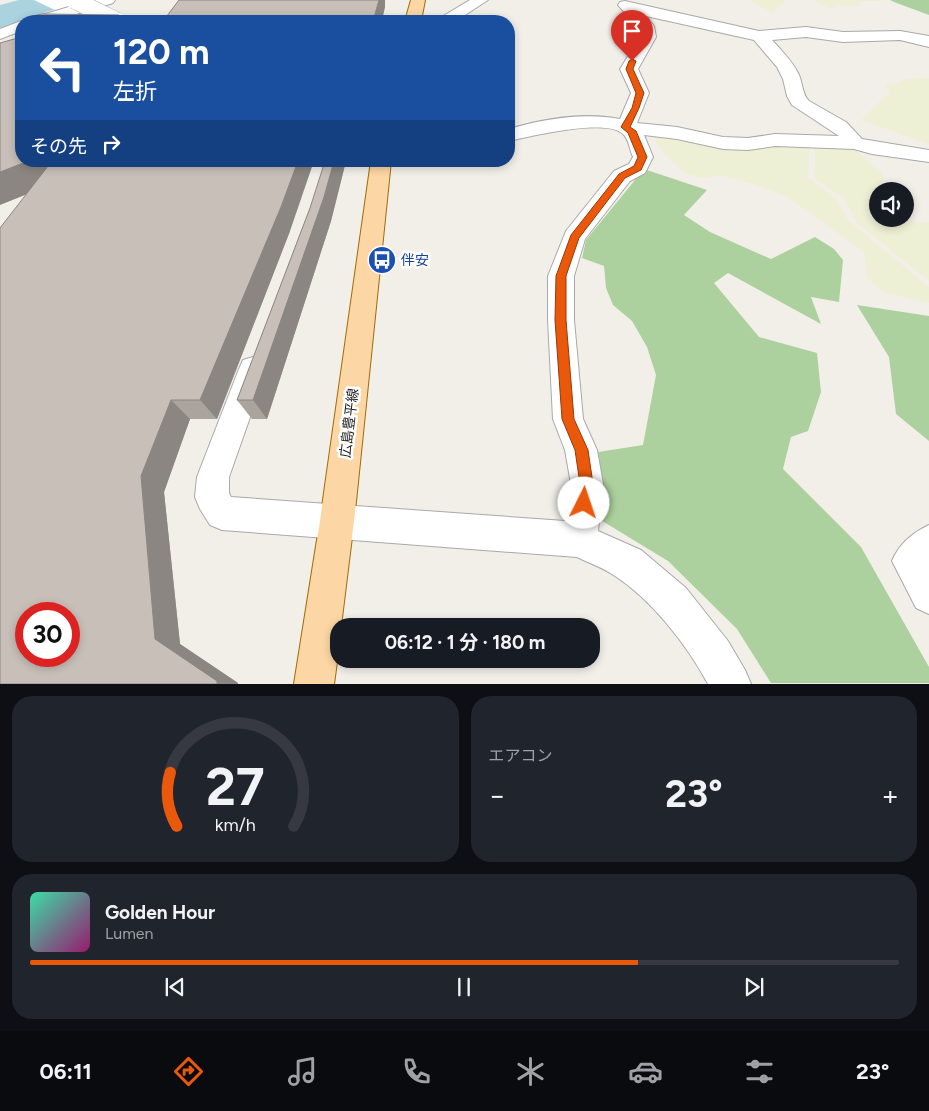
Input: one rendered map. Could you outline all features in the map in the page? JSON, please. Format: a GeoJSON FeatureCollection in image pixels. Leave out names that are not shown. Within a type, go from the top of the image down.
{"type":"FeatureCollection","features":[{"type":"Feature","properties":{"kind":"main road"},"geometry":{"type":"LineString","coordinates":[[414,15],[418,0]]}},
{"type":"Feature","properties":{"kind":"main road","name":"広島豊平線"},"geometry":{"type":"LineString","coordinates":[[314,684],[338,521],[381,167]]}},
{"type":"Feature","properties":{"kind":"street"},"geometry":{"type":"LineString","coordinates":[[74,0],[105,15]]}},
{"type":"Feature","properties":{"kind":"street"},"geometry":{"type":"LineString","coordinates":[[57,15],[108,0]]}},
{"type":"Feature","properties":{"kind":"street"},"geometry":{"type":"LineString","coordinates":[[455,15],[481,0]]}},
{"type":"Feature","properties":{"kind":"street"},"geometry":{"type":"LineString","coordinates":[[623,4],[759,36],[771,36],[788,32],[808,32],[847,37],[908,36],[929,42]]}},
{"type":"Feature","properties":{"kind":"street"},"geometry":{"type":"LineString","coordinates":[[623,4],[646,26],[648,37],[629,69],[640,93],[625,127]]}},
{"type":"Feature","properties":{"kind":"street"},"geometry":{"type":"LineString","coordinates":[[0,34],[15,28]]}},
{"type":"Feature","properties":{"kind":"street"},"geometry":{"type":"LineString","coordinates":[[759,36],[784,64],[793,81],[793,91],[798,100],[809,110],[836,124],[848,133],[855,143]]}},
{"type":"Feature","properties":{"kind":"street"},"geometry":{"type":"LineString","coordinates":[[515,134],[562,123],[601,123],[677,133],[723,143],[748,144],[776,140],[855,143],[872,148],[929,156]]}},
{"type":"Feature","properties":{"kind":"street"},"geometry":{"type":"LineString","coordinates":[[578,540],[587,484],[581,450],[568,419],[561,320],[561,276],[574,237],[622,176],[638,168],[642,157],[632,131],[625,127]]}},
{"type":"Feature","properties":{"kind":"street"},"geometry":{"type":"LineString","coordinates":[[261,348],[213,477],[212,497],[222,513],[578,540],[628,563],[673,601],[714,654],[731,684]]}},
{"type":"Feature","properties":{"kind":"street"},"geometry":{"type":"LineString","coordinates":[[929,543],[910,561],[929,595]]}},
{"type":"Feature","properties":{"kind":"green space"},"geometry":{"type":"Polygon","coordinates":[[[749,0],[786,0],[772,13],[749,0]]]}},
{"type":"Feature","properties":{"kind":"green space"},"geometry":{"type":"Polygon","coordinates":[[[814,0],[884,1],[860,1],[860,6],[836,5],[835,9],[828,8],[814,0]]]}},
{"type":"Feature","properties":{"kind":"green space"},"geometry":{"type":"Polygon","coordinates":[[[890,0],[929,0],[929,15],[894,2],[890,0]]]}},
{"type":"Feature","properties":{"kind":"green space"},"geometry":{"type":"Polygon","coordinates":[[[929,78],[929,144],[861,120],[890,92],[885,84],[899,83],[905,79],[929,78]]]}},
{"type":"Feature","properties":{"kind":"green space"},"geometry":{"type":"Polygon","coordinates":[[[651,133],[810,147],[808,178],[836,198],[848,220],[929,287],[929,303],[883,292],[867,278],[864,252],[786,196],[757,185],[719,175],[705,178],[685,174],[662,151],[651,133]]]}},
{"type":"Feature","properties":{"kind":"green space"},"geometry":{"type":"Polygon","coordinates":[[[815,147],[854,149],[883,174],[884,182],[869,182],[869,227],[914,227],[914,222],[929,222],[929,281],[856,222],[844,198],[815,179],[815,147]]]}},
{"type":"Feature","properties":{"kind":"green space"},"geometry":{"type":"Polygon","coordinates":[[[644,169],[707,190],[684,215],[710,232],[771,259],[815,237],[834,249],[843,260],[839,302],[811,297],[821,324],[728,273],[714,283],[759,337],[817,353],[821,392],[808,431],[791,437],[783,469],[861,547],[929,667],[929,683],[771,683],[737,629],[668,561],[594,516],[592,453],[643,445],[656,375],[647,347],[632,321],[613,305],[606,288],[604,266],[582,258],[586,240],[644,169]]]}},
{"type":"Feature","properties":{"kind":"green space"},"geometry":{"type":"Polygon","coordinates":[[[857,305],[929,316],[929,441],[896,414],[889,357],[857,305]]]}},
{"type":"Feature","properties":{"kind":"water"},"geometry":{"type":"Polygon","coordinates":[[[19,0],[97,0],[38,15],[15,15],[15,23],[0,29],[0,5],[19,0]]]}},
{"type":"Feature","properties":{"kind":"pier"},"geometry":{"type":"Polygon","coordinates":[[[34,0],[86,0],[120,15],[65,15],[34,0]]]}},
{"type":"Feature","properties":{"kind":"building"},"geometry":{"type":"Polygon","coordinates":[[[179,0],[379,0],[375,15],[168,15],[179,0]]]}},
{"type":"Feature","properties":{"kind":"building"},"geometry":{"type":"Polygon","coordinates":[[[42,14],[119,15],[37,15],[42,14]]]}},
{"type":"Feature","properties":{"kind":"building"},"geometry":{"type":"Polygon","coordinates":[[[15,39],[15,166],[0,172],[0,43],[15,39]]]}},
{"type":"Feature","properties":{"kind":"building"},"geometry":{"type":"Polygon","coordinates":[[[47,167],[296,167],[281,207],[200,400],[171,400],[141,476],[155,639],[217,681],[217,684],[0,684],[0,228],[47,167]]]}},
{"type":"Feature","properties":{"kind":"building"},"geometry":{"type":"Polygon","coordinates":[[[323,167],[332,167],[324,197],[253,400],[237,400],[310,208],[323,167]]]}},
{"type":"Feature","properties":{"kind":"place","name":"伴安"},"geometry":{"type":"Point","coordinates":[382,260]}},
{"type":"Feature","properties":{"kind":"route"},"geometry":{"type":"LineString","coordinates":[[584,503],[587,484],[581,450],[568,419],[563,364],[561,276],[574,237],[622,176],[638,168],[642,157],[632,131],[625,127],[640,93],[629,69],[632,61]]}}]}
